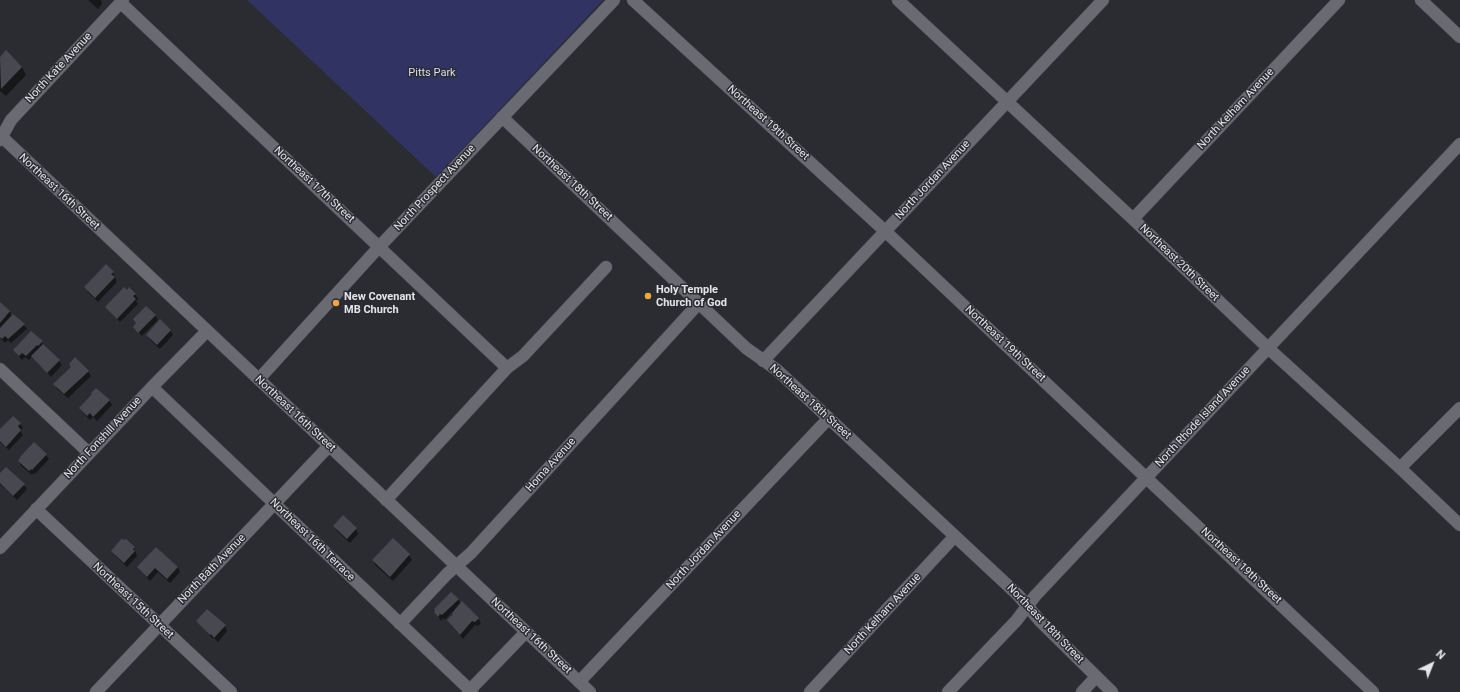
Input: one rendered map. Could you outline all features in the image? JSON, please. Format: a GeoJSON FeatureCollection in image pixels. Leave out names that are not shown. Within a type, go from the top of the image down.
{"type":"FeatureCollection","features":[{"type":"Feature","properties":{"kind":"street","name":"North Prospect Avenue"},"geometry":{"type":"LineString","coordinates":[[259,380],[379,247],[614,0]]}},
{"type":"Feature","properties":{"kind":"street","name":"Northeast 19th Street"},"geometry":{"type":"LineString","coordinates":[[633,0],[885,231],[1373,692]]}},
{"type":"Feature","properties":{"kind":"street","name":"Northeast 20th Street"},"geometry":{"type":"LineString","coordinates":[[898,0],[1133,219],[1268,348],[1400,468],[1460,525]]}},
{"type":"Feature","properties":{"kind":"street","name":"North Jordan Avenue"},"geometry":{"type":"LineString","coordinates":[[763,360],[1103,0]]}},
{"type":"Feature","properties":{"kind":"street","name":"North Kelham Avenue"},"geometry":{"type":"LineString","coordinates":[[1133,219],[1339,0]]}},
{"type":"Feature","properties":{"kind":"street"},"geometry":{"type":"LineString","coordinates":[[1422,0],[1460,37]]}},
{"type":"Feature","properties":{"kind":"street","name":"North Kate Avenue"},"geometry":{"type":"LineString","coordinates":[[1,138],[11,120],[122,1]]}},
{"type":"Feature","properties":{"kind":"street","name":"Northeast 17th Street"},"geometry":{"type":"LineString","coordinates":[[122,1],[506,368]]}},
{"type":"Feature","properties":{"kind":"street","name":"Northeast 18th Street"},"geometry":{"type":"LineString","coordinates":[[502,117],[746,348],[777,370],[1018,595],[1040,621],[1112,692]]}},
{"type":"Feature","properties":{"kind":"street","name":"Northeast 16th Street"},"geometry":{"type":"LineString","coordinates":[[1,138],[590,692]]}},
{"type":"Feature","properties":{"kind":"street","name":"North Rhode Island Avenue"},"geometry":{"type":"LineString","coordinates":[[948,692],[1016,621],[1035,596],[1460,144]]}},
{"type":"Feature","properties":{"kind":"street"},"geometry":{"type":"LineString","coordinates":[[386,500],[506,368],[523,356],[606,267]]}},
{"type":"Feature","properties":{"kind":"street","name":"Homa Avenue"},"geometry":{"type":"LineString","coordinates":[[400,624],[476,547],[700,303]]}},
{"type":"Feature","properties":{"kind":"street","name":"North Fonshill Avenue"},"geometry":{"type":"LineString","coordinates":[[0,548],[207,331]]}},
{"type":"Feature","properties":{"kind":"street"},"geometry":{"type":"LineString","coordinates":[[0,369],[89,453]]}},
{"type":"Feature","properties":{"kind":"street","name":"Northeast 16th Terrace"},"geometry":{"type":"LineString","coordinates":[[152,387],[470,691]]}},
{"type":"Feature","properties":{"kind":"street"},"geometry":{"type":"LineString","coordinates":[[1400,468],[1460,408]]}},
{"type":"Feature","properties":{"kind":"street","name":"North Jordan Avenue"},"geometry":{"type":"LineString","coordinates":[[579,682],[829,418]]}},
{"type":"Feature","properties":{"kind":"street","name":"North Bath Avenue"},"geometry":{"type":"LineString","coordinates":[[96,692],[158,624],[329,446]]}},
{"type":"Feature","properties":{"kind":"street","name":"Northeast 15th Street"},"geometry":{"type":"LineString","coordinates":[[36,509],[231,692]]}},
{"type":"Feature","properties":{"kind":"street","name":"North Kelham Avenue"},"geometry":{"type":"LineString","coordinates":[[810,692],[955,536]]}},
{"type":"Feature","properties":{"kind":"street"},"geometry":{"type":"LineString","coordinates":[[470,691],[526,632]]}},
{"type":"Feature","properties":{"kind":"street"},"geometry":{"type":"LineString","coordinates":[[1082,692],[1096,677]]}},
{"type":"Feature","properties":{"kind":"green space","name":"Pitts Park"},"geometry":{"type":"Polygon","coordinates":[[[247,0],[603,0],[436,177],[247,0]]]}},
{"type":"Feature","properties":{"kind":"building"},"geometry":{"type":"Polygon","coordinates":[[[6,50],[22,67],[1,89],[0,57],[6,50]]]}},
{"type":"Feature","properties":{"kind":"building"},"geometry":{"type":"Polygon","coordinates":[[[106,264],[114,272],[111,274],[115,277],[95,298],[84,287],[106,264]]]}},
{"type":"Feature","properties":{"kind":"building"},"geometry":{"type":"Polygon","coordinates":[[[124,287],[127,290],[129,287],[136,294],[133,296],[136,299],[117,319],[105,307],[124,287]]]}},
{"type":"Feature","properties":{"kind":"building"},"geometry":{"type":"Polygon","coordinates":[[[0,302],[10,311],[0,323],[0,302]]]}},
{"type":"Feature","properties":{"kind":"building"},"geometry":{"type":"Polygon","coordinates":[[[146,306],[156,315],[138,333],[133,327],[136,323],[133,319],[146,306]]]}},
{"type":"Feature","properties":{"kind":"building"},"geometry":{"type":"Polygon","coordinates":[[[13,314],[25,324],[8,339],[5,336],[2,339],[0,337],[0,328],[13,314]]]}},
{"type":"Feature","properties":{"kind":"building"},"geometry":{"type":"Polygon","coordinates":[[[160,319],[171,330],[157,345],[146,335],[160,319]]]}},
{"type":"Feature","properties":{"kind":"building"},"geometry":{"type":"Polygon","coordinates":[[[31,331],[43,341],[26,356],[22,353],[19,356],[13,350],[31,331]]]}},
{"type":"Feature","properties":{"kind":"building"},"geometry":{"type":"Polygon","coordinates":[[[43,344],[60,360],[47,373],[31,356],[43,344]]]}},
{"type":"Feature","properties":{"kind":"building"},"geometry":{"type":"Polygon","coordinates":[[[75,357],[89,371],[64,394],[53,384],[71,367],[69,364],[75,357]]]}},
{"type":"Feature","properties":{"kind":"building"},"geometry":{"type":"Polygon","coordinates":[[[96,388],[110,400],[93,417],[90,413],[87,416],[79,408],[96,388]]]}},
{"type":"Feature","properties":{"kind":"building"},"geometry":{"type":"Polygon","coordinates":[[[13,416],[21,423],[18,426],[21,430],[6,447],[0,441],[0,429],[13,416]]]}},
{"type":"Feature","properties":{"kind":"building"},"geometry":{"type":"Polygon","coordinates":[[[34,442],[47,454],[32,470],[31,469],[29,471],[18,461],[34,442]]]}},
{"type":"Feature","properties":{"kind":"building"},"geometry":{"type":"Polygon","coordinates":[[[6,467],[25,484],[13,496],[0,483],[0,473],[6,467]]]}},
{"type":"Feature","properties":{"kind":"building"},"geometry":{"type":"Polygon","coordinates":[[[343,515],[357,528],[347,539],[333,526],[343,515]]]}},
{"type":"Feature","properties":{"kind":"building"},"geometry":{"type":"Polygon","coordinates":[[[122,538],[123,540],[126,539],[135,547],[133,549],[135,551],[124,563],[111,551],[122,538]]]}},
{"type":"Feature","properties":{"kind":"building"},"geometry":{"type":"Polygon","coordinates":[[[393,538],[410,554],[390,577],[372,560],[393,538]]]}},
{"type":"Feature","properties":{"kind":"building"},"geometry":{"type":"Polygon","coordinates":[[[156,547],[178,567],[167,579],[155,568],[147,577],[137,567],[156,547]]]}},
{"type":"Feature","properties":{"kind":"building"},"geometry":{"type":"Polygon","coordinates":[[[451,592],[459,599],[438,617],[434,612],[434,609],[451,592]]]}},
{"type":"Feature","properties":{"kind":"building"},"geometry":{"type":"Polygon","coordinates":[[[462,601],[479,618],[475,622],[472,621],[460,635],[447,620],[462,601]]]}},
{"type":"Feature","properties":{"kind":"building"},"geometry":{"type":"Polygon","coordinates":[[[207,609],[226,625],[214,638],[196,621],[207,609]]]}},
{"type":"Feature","properties":{"kind":"place","name":"Holy Temple Church of God"},"geometry":{"type":"Point","coordinates":[648,296]}},
{"type":"Feature","properties":{"kind":"place","name":"New Covenant MB Church"},"geometry":{"type":"Point","coordinates":[336,303]}}]}
